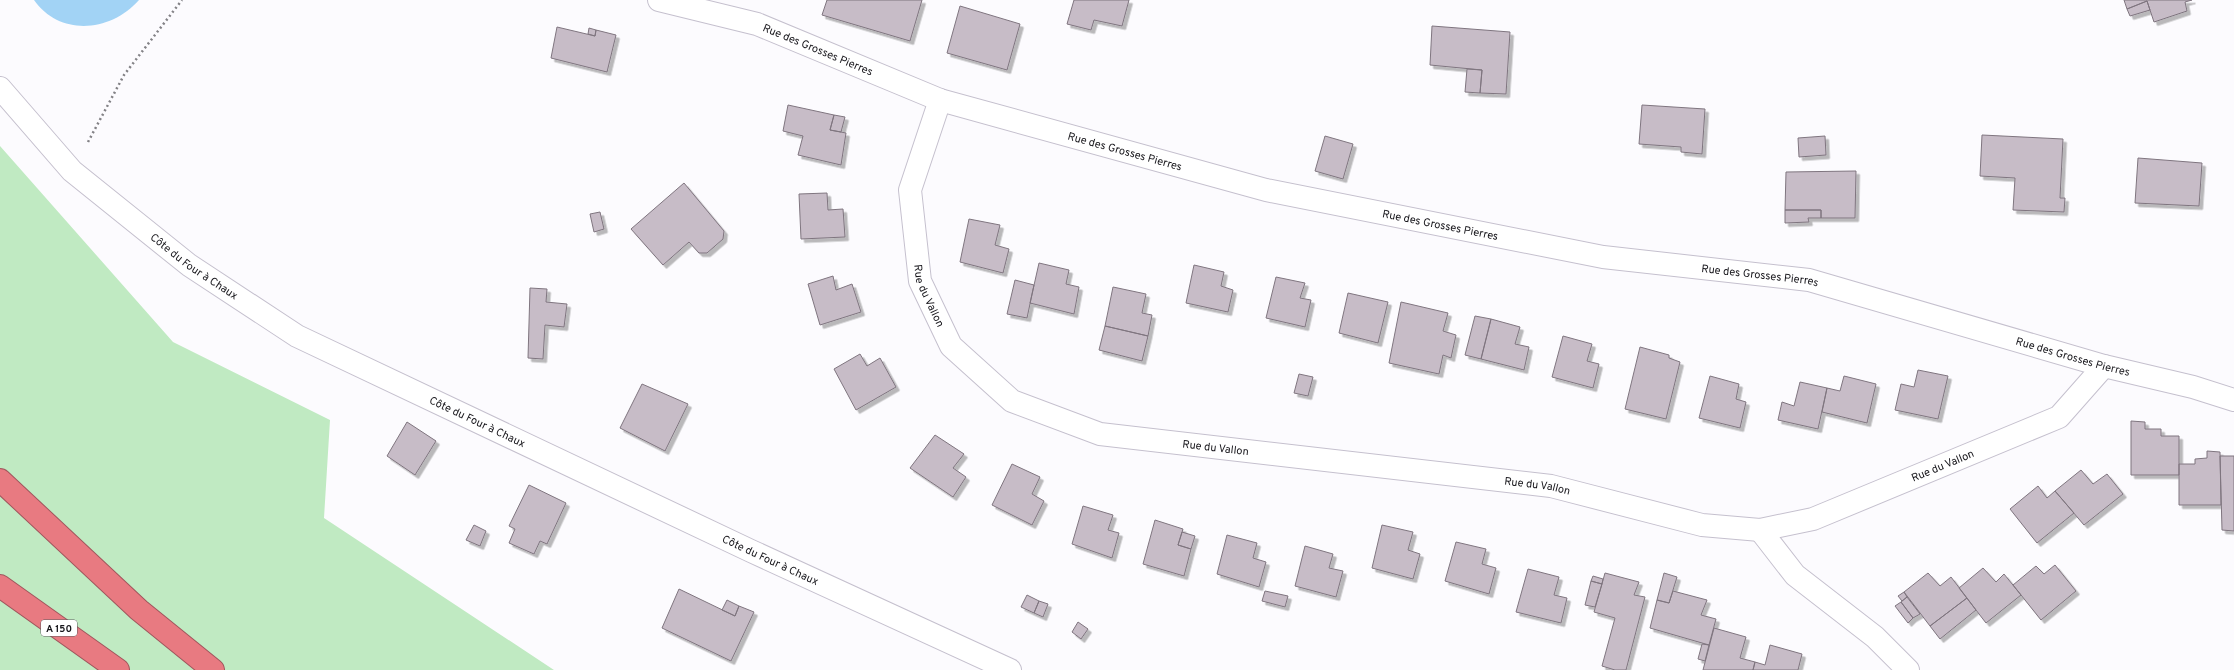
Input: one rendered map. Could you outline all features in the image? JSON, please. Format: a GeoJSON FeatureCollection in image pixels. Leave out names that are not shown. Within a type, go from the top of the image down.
{"type":"FeatureCollection","features":[{"type":"Feature","properties":{"kind":"highway"},"geometry":{"type":"LineString","coordinates":[[0,480],[139,610],[213,670]]}},
{"type":"Feature","properties":{"kind":"highway","name":"A 150"},"geometry":{"type":"LineString","coordinates":[[0,586],[118,670]]}},
{"type":"Feature","properties":{"kind":"street","name":"Rue des Grosses Pierres"},"geometry":{"type":"LineString","coordinates":[[659,0],[757,24],[940,100],[1266,190],[1603,257],[1809,280],[2104,366],[2192,387],[2234,400]]}},
{"type":"Feature","properties":{"kind":"street","name":"Côte du Four à Chaux"},"geometry":{"type":"LineString","coordinates":[[0,88],[72,171],[189,265],[296,336],[751,551],[1010,670]]}},
{"type":"Feature","properties":{"kind":"street","name":"Rue du Vallon"},"geometry":{"type":"LineString","coordinates":[[940,100],[910,190],[920,281],[951,346],[1012,401],[1100,434],[1551,486],[1702,525],[1760,530],[1813,519],[2059,417],[2104,366]]}},
{"type":"Feature","properties":{"kind":"street"},"geometry":{"type":"LineString","coordinates":[[1760,530],[1795,575],[1875,637],[1908,670]]}},
{"type":"Feature","properties":{"kind":"path"},"geometry":{"type":"LineString","coordinates":[[72,171],[124,75],[182,0]]}},
{"type":"Feature","properties":{"kind":"green space"},"geometry":{"type":"Polygon","coordinates":[[[0,146],[173,342],[330,420],[324,518],[554,670],[0,670],[0,146]]]}},
{"type":"Feature","properties":{"kind":"water"},"geometry":{"type":"Polygon","coordinates":[[[34,0],[139,0],[128,11],[114,19],[100,24],[86,26],[71,25],[57,20],[45,12],[34,0]]]}},
{"type":"Feature","properties":{"kind":"building"},"geometry":{"type":"Polygon","coordinates":[[[827,0],[922,0],[910,41],[822,15],[827,0]]]}},
{"type":"Feature","properties":{"kind":"building"},"geometry":{"type":"Polygon","coordinates":[[[1074,0],[1129,0],[1122,26],[1094,20],[1091,30],[1067,24],[1074,0]]]}},
{"type":"Feature","properties":{"kind":"building"},"geometry":{"type":"Polygon","coordinates":[[[2124,0],[2192,0],[2185,2],[2187,11],[2154,22],[2147,1],[2127,9],[2124,0]]]}},
{"type":"Feature","properties":{"kind":"building"},"geometry":{"type":"Polygon","coordinates":[[[2147,1],[2150,10],[2130,16],[2127,9],[2147,1]]]}},
{"type":"Feature","properties":{"kind":"building"},"geometry":{"type":"Polygon","coordinates":[[[960,6],[1020,24],[1007,70],[947,53],[960,6]]]}},
{"type":"Feature","properties":{"kind":"building"},"geometry":{"type":"Polygon","coordinates":[[[1432,26],[1510,32],[1506,94],[1480,93],[1482,70],[1430,65],[1432,26]]]}},
{"type":"Feature","properties":{"kind":"building"},"geometry":{"type":"Polygon","coordinates":[[[557,27],[595,36],[596,30],[616,35],[607,72],[551,58],[557,27]]]}},
{"type":"Feature","properties":{"kind":"building"},"geometry":{"type":"Polygon","coordinates":[[[589,28],[596,30],[595,36],[588,34],[589,28]]]}},
{"type":"Feature","properties":{"kind":"building"},"geometry":{"type":"Polygon","coordinates":[[[1467,69],[1482,70],[1480,93],[1465,92],[1467,69]]]}},
{"type":"Feature","properties":{"kind":"building"},"geometry":{"type":"Polygon","coordinates":[[[788,105],[834,115],[830,130],[846,133],[841,165],[798,155],[803,136],[783,131],[788,105]]]}},
{"type":"Feature","properties":{"kind":"building"},"geometry":{"type":"Polygon","coordinates":[[[1642,105],[1705,109],[1702,154],[1681,152],[1681,147],[1639,144],[1642,105]]]}},
{"type":"Feature","properties":{"kind":"building"},"geometry":{"type":"Polygon","coordinates":[[[834,115],[845,117],[841,132],[830,130],[834,115]]]}},
{"type":"Feature","properties":{"kind":"building"},"geometry":{"type":"Polygon","coordinates":[[[1982,135],[2063,139],[2060,198],[2065,198],[2064,212],[2013,210],[2015,178],[1980,176],[1982,135]]]}},
{"type":"Feature","properties":{"kind":"building"},"geometry":{"type":"Polygon","coordinates":[[[1325,136],[1353,144],[1343,179],[1315,171],[1325,136]]]}},
{"type":"Feature","properties":{"kind":"building"},"geometry":{"type":"Polygon","coordinates":[[[1825,136],[1826,155],[1799,157],[1798,138],[1825,136]]]}},
{"type":"Feature","properties":{"kind":"building"},"geometry":{"type":"Polygon","coordinates":[[[2138,158],[2202,163],[2199,206],[2135,203],[2138,158]]]}},
{"type":"Feature","properties":{"kind":"building"},"geometry":{"type":"Polygon","coordinates":[[[1856,171],[1855,218],[1821,218],[1821,210],[1785,210],[1786,172],[1856,171]]]}},
{"type":"Feature","properties":{"kind":"building"},"geometry":{"type":"Polygon","coordinates":[[[684,183],[724,231],[723,239],[707,253],[699,253],[689,242],[663,265],[631,229],[684,183]]]}},
{"type":"Feature","properties":{"kind":"building"},"geometry":{"type":"Polygon","coordinates":[[[827,193],[828,210],[843,209],[845,237],[801,239],[799,194],[827,193]]]}},
{"type":"Feature","properties":{"kind":"building"},"geometry":{"type":"Polygon","coordinates":[[[1785,210],[1821,210],[1821,218],[1808,218],[1809,222],[1785,223],[1785,210]]]}},
{"type":"Feature","properties":{"kind":"building"},"geometry":{"type":"Polygon","coordinates":[[[600,212],[604,229],[594,232],[590,214],[600,212]]]}},
{"type":"Feature","properties":{"kind":"building"},"geometry":{"type":"Polygon","coordinates":[[[969,219],[1000,225],[995,245],[1009,249],[1003,273],[960,262],[969,219]]]}},
{"type":"Feature","properties":{"kind":"building"},"geometry":{"type":"Polygon","coordinates":[[[1039,263],[1069,270],[1066,284],[1079,287],[1074,314],[1030,303],[1039,263]]]}},
{"type":"Feature","properties":{"kind":"building"},"geometry":{"type":"Polygon","coordinates":[[[1194,265],[1224,272],[1221,286],[1233,290],[1228,312],[1186,303],[1194,265]]]}},
{"type":"Feature","properties":{"kind":"building"},"geometry":{"type":"Polygon","coordinates":[[[833,276],[836,290],[852,284],[861,312],[820,325],[808,284],[833,276]]]}},
{"type":"Feature","properties":{"kind":"building"},"geometry":{"type":"Polygon","coordinates":[[[1276,277],[1305,283],[1300,298],[1311,300],[1305,327],[1266,318],[1276,277]]]}},
{"type":"Feature","properties":{"kind":"building"},"geometry":{"type":"Polygon","coordinates":[[[1015,280],[1034,285],[1027,318],[1007,314],[1015,280]]]}},
{"type":"Feature","properties":{"kind":"building"},"geometry":{"type":"Polygon","coordinates":[[[1113,287],[1146,294],[1142,313],[1152,315],[1148,336],[1105,326],[1113,287]]]}},
{"type":"Feature","properties":{"kind":"building"},"geometry":{"type":"Polygon","coordinates":[[[530,288],[547,289],[546,302],[567,304],[564,327],[545,325],[543,359],[528,358],[530,288]]]}},
{"type":"Feature","properties":{"kind":"building"},"geometry":{"type":"Polygon","coordinates":[[[1348,293],[1388,302],[1378,343],[1339,333],[1348,293]]]}},
{"type":"Feature","properties":{"kind":"building"},"geometry":{"type":"Polygon","coordinates":[[[1401,302],[1448,313],[1443,331],[1456,335],[1451,358],[1443,355],[1439,374],[1389,363],[1401,302]]]}},
{"type":"Feature","properties":{"kind":"building"},"geometry":{"type":"Polygon","coordinates":[[[1475,316],[1491,319],[1481,359],[1465,355],[1475,316]]]}},
{"type":"Feature","properties":{"kind":"building"},"geometry":{"type":"Polygon","coordinates":[[[1491,319],[1520,327],[1515,344],[1529,347],[1524,370],[1481,359],[1491,319]]]}},
{"type":"Feature","properties":{"kind":"building"},"geometry":{"type":"Polygon","coordinates":[[[1105,326],[1148,336],[1142,361],[1099,350],[1105,326]]]}},
{"type":"Feature","properties":{"kind":"building"},"geometry":{"type":"Polygon","coordinates":[[[1563,336],[1592,344],[1587,361],[1599,364],[1593,388],[1552,377],[1563,336]]]}},
{"type":"Feature","properties":{"kind":"building"},"geometry":{"type":"Polygon","coordinates":[[[1640,347],[1669,355],[1669,358],[1680,362],[1666,419],[1625,409],[1640,347]]]}},
{"type":"Feature","properties":{"kind":"building"},"geometry":{"type":"Polygon","coordinates":[[[860,354],[867,366],[880,358],[896,387],[856,410],[834,369],[860,354]]]}},
{"type":"Feature","properties":{"kind":"building"},"geometry":{"type":"Polygon","coordinates":[[[1918,370],[1948,376],[1938,419],[1895,410],[1901,384],[1914,387],[1918,370]]]}},
{"type":"Feature","properties":{"kind":"building"},"geometry":{"type":"Polygon","coordinates":[[[1299,374],[1313,377],[1308,396],[1294,393],[1299,374]]]}},
{"type":"Feature","properties":{"kind":"building"},"geometry":{"type":"Polygon","coordinates":[[[1710,376],[1739,384],[1736,399],[1746,402],[1740,428],[1699,418],[1710,376]]]}},
{"type":"Feature","properties":{"kind":"building"},"geometry":{"type":"Polygon","coordinates":[[[1844,376],[1876,384],[1867,423],[1822,412],[1827,388],[1840,391],[1844,376]]]}},
{"type":"Feature","properties":{"kind":"building"},"geometry":{"type":"Polygon","coordinates":[[[1800,382],[1827,388],[1818,429],[1778,420],[1782,402],[1794,406],[1800,382]]]}},
{"type":"Feature","properties":{"kind":"building"},"geometry":{"type":"Polygon","coordinates":[[[642,384],[688,404],[665,451],[620,428],[642,384]]]}},
{"type":"Feature","properties":{"kind":"building"},"geometry":{"type":"Polygon","coordinates":[[[2131,421],[2145,422],[2145,429],[2161,429],[2161,436],[2179,436],[2179,475],[2131,475],[2131,421]]]}},
{"type":"Feature","properties":{"kind":"building"},"geometry":{"type":"Polygon","coordinates":[[[407,422],[436,441],[415,475],[387,456],[407,422]]]}},
{"type":"Feature","properties":{"kind":"building"},"geometry":{"type":"Polygon","coordinates":[[[935,435],[964,454],[953,468],[966,477],[953,497],[910,468],[935,435]]]}},
{"type":"Feature","properties":{"kind":"building"},"geometry":{"type":"Polygon","coordinates":[[[2207,451],[2220,452],[2221,505],[2179,505],[2179,464],[2195,464],[2195,459],[2207,458],[2207,451]]]}},
{"type":"Feature","properties":{"kind":"building"},"geometry":{"type":"Polygon","coordinates":[[[2220,456],[2234,456],[2234,531],[2222,530],[2220,456]]]}},
{"type":"Feature","properties":{"kind":"building"},"geometry":{"type":"Polygon","coordinates":[[[1012,464],[1040,477],[1032,494],[1044,501],[1032,525],[992,505],[1012,464]]]}},
{"type":"Feature","properties":{"kind":"building"},"geometry":{"type":"Polygon","coordinates":[[[2081,470],[2093,484],[2107,474],[2123,494],[2084,525],[2055,491],[2081,470]]]}},
{"type":"Feature","properties":{"kind":"building"},"geometry":{"type":"Polygon","coordinates":[[[529,485],[566,503],[547,544],[540,541],[534,554],[509,543],[515,529],[509,526],[529,485]]]}},
{"type":"Feature","properties":{"kind":"building"},"geometry":{"type":"Polygon","coordinates":[[[2038,486],[2047,498],[2055,491],[2074,513],[2037,543],[2010,509],[2038,486]]]}},
{"type":"Feature","properties":{"kind":"building"},"geometry":{"type":"Polygon","coordinates":[[[1083,506],[1113,515],[1108,530],[1119,533],[1112,558],[1072,544],[1083,506]]]}},
{"type":"Feature","properties":{"kind":"building"},"geometry":{"type":"Polygon","coordinates":[[[1155,520],[1183,529],[1178,545],[1191,549],[1184,576],[1143,564],[1155,520]]]}},
{"type":"Feature","properties":{"kind":"building"},"geometry":{"type":"Polygon","coordinates":[[[474,525],[486,531],[480,546],[466,540],[474,525]]]}},
{"type":"Feature","properties":{"kind":"building"},"geometry":{"type":"Polygon","coordinates":[[[1382,525],[1413,532],[1408,550],[1420,554],[1413,579],[1372,568],[1382,525]]]}},
{"type":"Feature","properties":{"kind":"building"},"geometry":{"type":"Polygon","coordinates":[[[1182,532],[1195,536],[1191,549],[1178,545],[1182,532]]]}},
{"type":"Feature","properties":{"kind":"building"},"geometry":{"type":"Polygon","coordinates":[[[1227,535],[1257,543],[1253,558],[1266,562],[1259,587],[1217,574],[1227,535]]]}},
{"type":"Feature","properties":{"kind":"building"},"geometry":{"type":"Polygon","coordinates":[[[1456,542],[1486,549],[1482,564],[1496,568],[1489,594],[1445,581],[1456,542]]]}},
{"type":"Feature","properties":{"kind":"building"},"geometry":{"type":"Polygon","coordinates":[[[1305,546],[1333,554],[1329,568],[1343,571],[1336,597],[1295,586],[1305,546]]]}},
{"type":"Feature","properties":{"kind":"building"},"geometry":{"type":"Polygon","coordinates":[[[2055,565],[2076,591],[2041,620],[2013,585],[2036,566],[2044,574],[2055,565]]]}},
{"type":"Feature","properties":{"kind":"building"},"geometry":{"type":"Polygon","coordinates":[[[1983,568],[1996,582],[2004,574],[2021,595],[1986,623],[1959,588],[1983,568]]]}},
{"type":"Feature","properties":{"kind":"building"},"geometry":{"type":"Polygon","coordinates":[[[1528,569],[1559,577],[1554,595],[1567,598],[1561,623],[1516,612],[1528,569]]]}},
{"type":"Feature","properties":{"kind":"building"},"geometry":{"type":"Polygon","coordinates":[[[1605,573],[1639,582],[1634,595],[1645,597],[1626,670],[1615,670],[1602,666],[1615,618],[1594,612],[1605,573]]]}},
{"type":"Feature","properties":{"kind":"building"},"geometry":{"type":"Polygon","coordinates":[[[1664,573],[1677,577],[1669,603],[1657,600],[1664,573]]]}},
{"type":"Feature","properties":{"kind":"building"},"geometry":{"type":"Polygon","coordinates":[[[1928,573],[1940,586],[1951,577],[1967,598],[1930,626],[1904,592],[1928,573]]]}},
{"type":"Feature","properties":{"kind":"building"},"geometry":{"type":"Polygon","coordinates":[[[1593,576],[1603,579],[1602,584],[1591,581],[1593,576]]]}},
{"type":"Feature","properties":{"kind":"building"},"geometry":{"type":"Polygon","coordinates":[[[1591,581],[1602,584],[1595,607],[1585,605],[1591,581]]]}},
{"type":"Feature","properties":{"kind":"building"},"geometry":{"type":"Polygon","coordinates":[[[679,589],[735,616],[739,606],[754,612],[731,661],[662,628],[679,589]]]}},
{"type":"Feature","properties":{"kind":"building"},"geometry":{"type":"Polygon","coordinates":[[[1265,591],[1288,596],[1285,607],[1262,601],[1265,591]]]}},
{"type":"Feature","properties":{"kind":"building"},"geometry":{"type":"Polygon","coordinates":[[[1673,591],[1707,600],[1701,615],[1716,619],[1709,645],[1650,628],[1657,600],[1669,603],[1673,591]]]}},
{"type":"Feature","properties":{"kind":"building"},"geometry":{"type":"Polygon","coordinates":[[[1904,592],[1907,597],[1902,601],[1898,596],[1904,592]]]}},
{"type":"Feature","properties":{"kind":"building"},"geometry":{"type":"Polygon","coordinates":[[[1027,595],[1039,601],[1034,613],[1021,607],[1027,595]]]}},
{"type":"Feature","properties":{"kind":"building"},"geometry":{"type":"Polygon","coordinates":[[[1907,597],[1920,614],[1913,618],[1901,602],[1907,597]]]}},
{"type":"Feature","properties":{"kind":"building"},"geometry":{"type":"Polygon","coordinates":[[[1967,598],[1976,610],[1940,639],[1930,626],[1967,598]]]}},
{"type":"Feature","properties":{"kind":"building"},"geometry":{"type":"Polygon","coordinates":[[[727,600],[739,606],[735,616],[722,610],[727,600]]]}},
{"type":"Feature","properties":{"kind":"building"},"geometry":{"type":"Polygon","coordinates":[[[1039,601],[1048,604],[1043,617],[1034,613],[1039,601]]]}},
{"type":"Feature","properties":{"kind":"building"},"geometry":{"type":"Polygon","coordinates":[[[1901,602],[1913,618],[1908,623],[1895,606],[1901,602]]]}},
{"type":"Feature","properties":{"kind":"building"},"geometry":{"type":"Polygon","coordinates":[[[1078,622],[1088,629],[1081,639],[1072,632],[1078,622]]]}},
{"type":"Feature","properties":{"kind":"building"},"geometry":{"type":"Polygon","coordinates":[[[1714,628],[1746,637],[1740,658],[1755,662],[1753,670],[1703,670],[1714,628]]]}},
{"type":"Feature","properties":{"kind":"building"},"geometry":{"type":"Polygon","coordinates":[[[1702,644],[1709,645],[1705,661],[1698,659],[1702,644]]]}},
{"type":"Feature","properties":{"kind":"building"},"geometry":{"type":"Polygon","coordinates":[[[1770,645],[1802,654],[1798,670],[1753,670],[1755,662],[1765,665],[1770,645]]]}}]}
